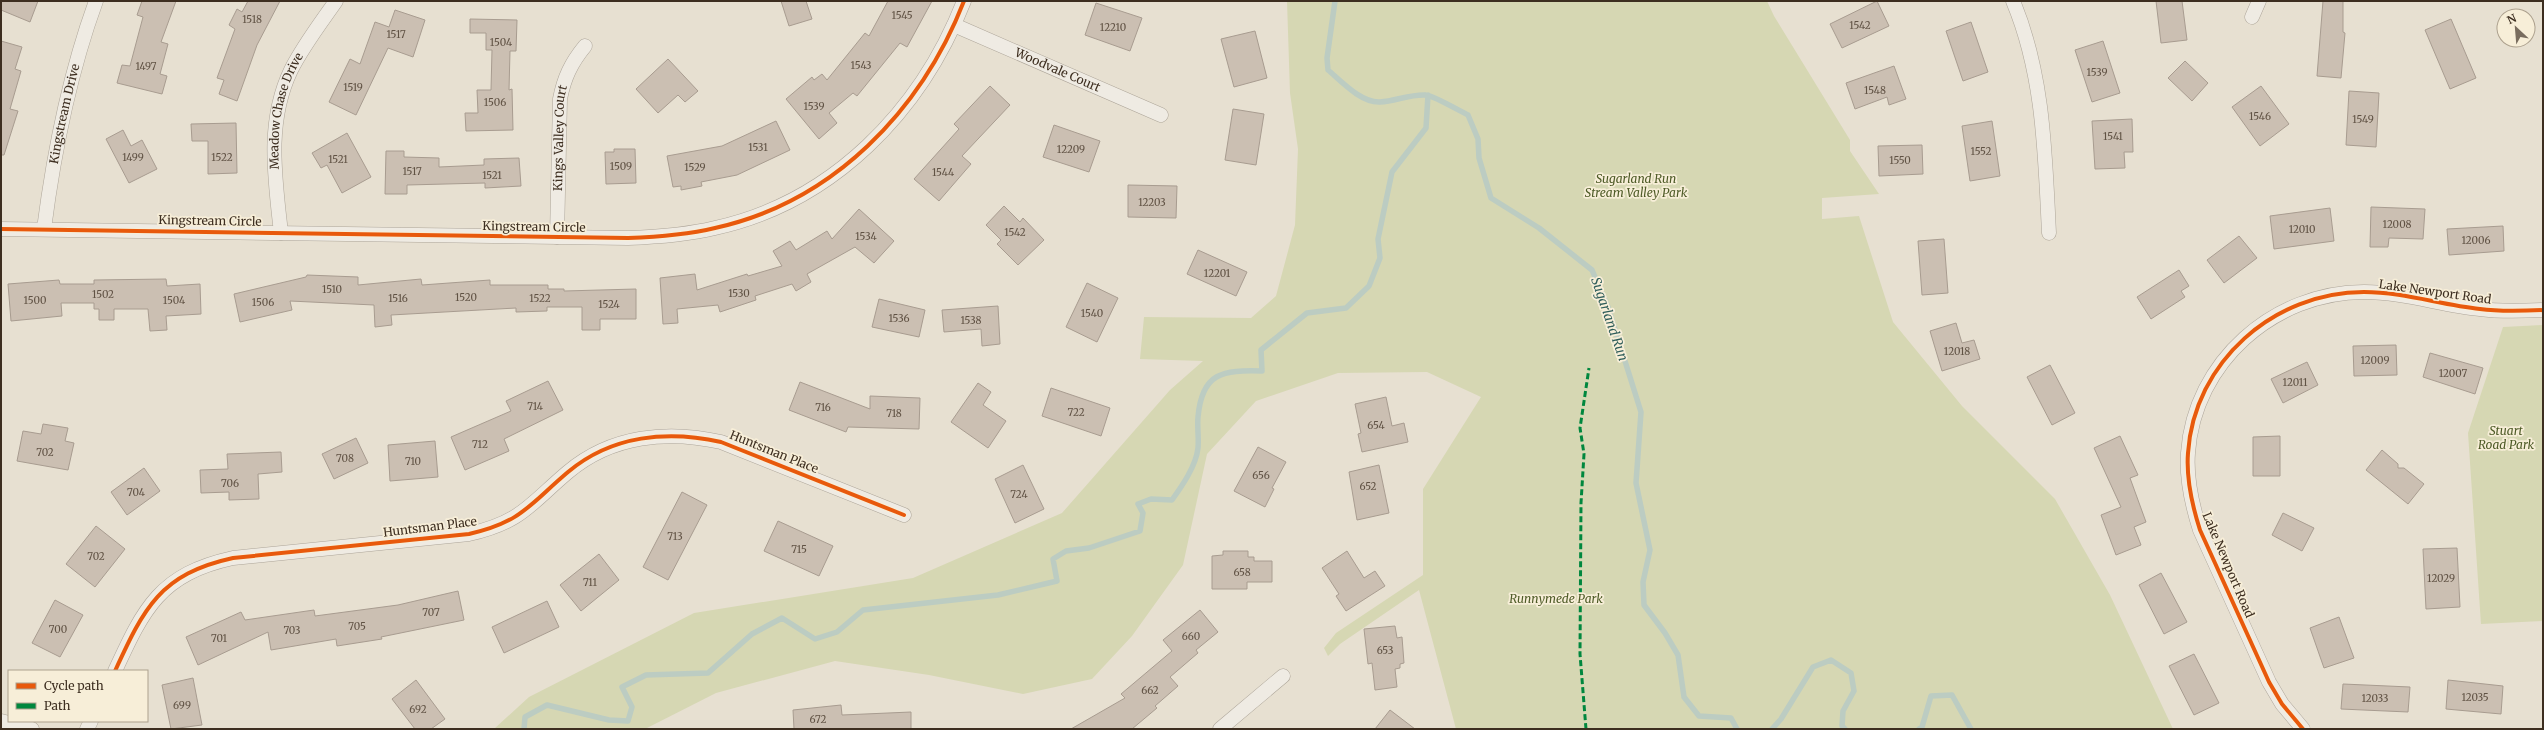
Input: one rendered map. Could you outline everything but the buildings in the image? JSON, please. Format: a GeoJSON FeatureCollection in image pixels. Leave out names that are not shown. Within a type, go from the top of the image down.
{"type":"FeatureCollection","features":[{"type":"Feature","properties":{"kind":"street","name":"Kingstream Drive"},"geometry":{"type":"LineString","coordinates":[[44,229],[52,166],[66,99],[96,1]]}},
{"type":"Feature","properties":{"kind":"street","name":"Meadow Chase Drive"},"geometry":{"type":"LineString","coordinates":[[281,233],[273,157],[275,127],[280,99],[291,71],[302,51],[336,1]]}},
{"type":"Feature","properties":{"kind":"street","name":"Kingstream Circle"},"geometry":{"type":"LineString","coordinates":[[1,229],[628,238],[675,236],[716,228],[754,216],[787,202],[823,180],[857,156],[885,130],[911,100],[931,70],[954,25],[964,1]]}},
{"type":"Feature","properties":{"kind":"street"},"geometry":{"type":"LineString","coordinates":[[2013,1],[2023,25],[2034,64],[2040,101],[2049,233]]}},
{"type":"Feature","properties":{"kind":"street"},"geometry":{"type":"LineString","coordinates":[[2252,17],[2259,1]]}},
{"type":"Feature","properties":{"kind":"street","name":"Woodvale Court"},"geometry":{"type":"LineString","coordinates":[[954,25],[1161,115]]}},
{"type":"Feature","properties":{"kind":"street","name":"Kings Valley Court"},"geometry":{"type":"LineString","coordinates":[[557,237],[560,99],[567,72],[573,60],[585,46]]}},
{"type":"Feature","properties":{"kind":"street","name":"Lake Newport Road"},"geometry":{"type":"LineString","coordinates":[[2303,729],[2282,704],[2269,682],[2200,530],[2193,510],[2188,482],[2188,453],[2193,423],[2206,388],[2221,363],[2238,343],[2260,324],[2284,310],[2311,299],[2338,293],[2365,292],[2479,309],[2512,312],[2543,310]]}},
{"type":"Feature","properties":{"kind":"street","name":"Huntsman Place"},"geometry":{"type":"LineString","coordinates":[[115,670],[138,622],[151,603],[168,586],[187,573],[210,563],[234,558],[469,534],[491,528],[512,519],[532,506],[569,471],[591,456],[614,445],[640,438],[666,435],[694,436],[721,442],[904,515]]}},
{"type":"Feature","properties":{"kind":"street"},"geometry":{"type":"LineString","coordinates":[[1220,729],[1283,676]]}},
{"type":"Feature","properties":{"kind":"street"},"geometry":{"type":"LineString","coordinates":[[1,720],[32,729]]}},
{"type":"Feature","properties":{"kind":"green space","name":"Sugarland Run Stream Valley Park"},"geometry":{"type":"Polygon","coordinates":[[[1287,1],[1767,1],[1774,16],[1850,140],[1850,151],[1879,194],[1822,198],[1822,219],[1859,216],[1893,322],[1962,406],[2055,499],[2110,595],[2173,729],[1456,729],[1419,590],[1340,644],[1328,656],[1324,648],[1336,633],[1423,575],[1423,489],[1481,397],[1427,372],[1338,373],[1256,401],[1207,454],[1183,565],[1132,636],[1092,679],[1023,694],[929,675],[835,661],[716,693],[645,729],[494,729],[529,697],[694,613],[913,578],[1062,513],[1170,390],[1203,361],[1140,359],[1144,317],[1251,318],[1276,296],[1295,225],[1298,149],[1290,93],[1287,1]]]}},
{"type":"Feature","properties":{"kind":"green space","name":"Stuart Road Park"},"geometry":{"type":"Polygon","coordinates":[[[2543,325],[2543,621],[2481,624],[2468,433],[2503,327],[2543,325]]]}},
{"type":"Feature","properties":{"kind":"waterway","name":"Sugarland Run"},"geometry":{"type":"LineString","coordinates":[[1335,1],[1327,58],[1328,70],[1345,85],[1366,99],[1380,102],[1426,95],[1440,100],[1468,115],[1478,139],[1479,158],[1491,198],[1539,228],[1592,270],[1608,307],[1641,412],[1636,483],[1650,550],[1643,582],[1644,605],[1665,633],[1678,655],[1684,697],[1699,716],[1731,718],[1737,729]]}},
{"type":"Feature","properties":{"kind":"waterway"},"geometry":{"type":"LineString","coordinates":[[524,729],[525,717],[547,705],[609,720],[628,721],[632,707],[622,687],[646,675],[708,673],[752,634],[782,618],[815,639],[837,632],[863,610],[998,595],[1057,581],[1053,559],[1066,551],[1089,548],[1140,531],[1143,513],[1138,504],[1151,499],[1172,500],[1192,469],[1198,448],[1200,402],[1204,391],[1210,382],[1226,373],[1236,371],[1262,371],[1261,350],[1307,313],[1346,308],[1369,286],[1380,258],[1378,239],[1392,172],[1426,128],[1428,95]]}},
{"type":"Feature","properties":{"kind":"waterway"},"geometry":{"type":"LineString","coordinates":[[1772,729],[1781,719],[1813,667],[1831,660],[1851,673],[1854,691],[1843,711],[1842,726],[1845,729]]}},
{"type":"Feature","properties":{"kind":"waterway"},"geometry":{"type":"LineString","coordinates":[[1919,729],[1922,727],[1931,696],[1952,695],[1971,729]]}},
{"type":"Feature","properties":{"kind":"marked path"},"geometry":{"type":"LineString","coordinates":[[1586,729],[1580,654],[1581,503],[1584,454],[1580,428],[1589,368]]}},
{"type":"Feature","properties":{"kind":"cycle path"},"geometry":{"type":"LineString","coordinates":[[1,229],[628,238],[672,235],[715,228],[758,215],[798,197],[834,174],[868,146],[897,114],[924,79],[946,41],[964,1]]}},
{"type":"Feature","properties":{"kind":"cycle path"},"geometry":{"type":"LineString","coordinates":[[2303,729],[2282,704],[2269,682],[2197,521],[2189,482],[2188,453],[2194,420],[2205,389],[2223,362],[2244,338],[2270,319],[2299,304],[2331,295],[2364,292],[2379,293],[2408,296],[2488,310],[2543,310]]}},
{"type":"Feature","properties":{"kind":"cycle path"},"geometry":{"type":"LineString","coordinates":[[115,670],[135,629],[158,597],[171,584],[208,565],[233,558],[469,534],[487,529],[514,518],[534,503],[568,472],[585,460],[603,450],[622,443],[641,439],[661,436],[681,436],[721,442],[904,515]]}},
{"type":"Feature","properties":{"kind":"park label","name":"Runnymede Park"},"geometry":{"type":"Point","coordinates":[1556,599]}}]}
